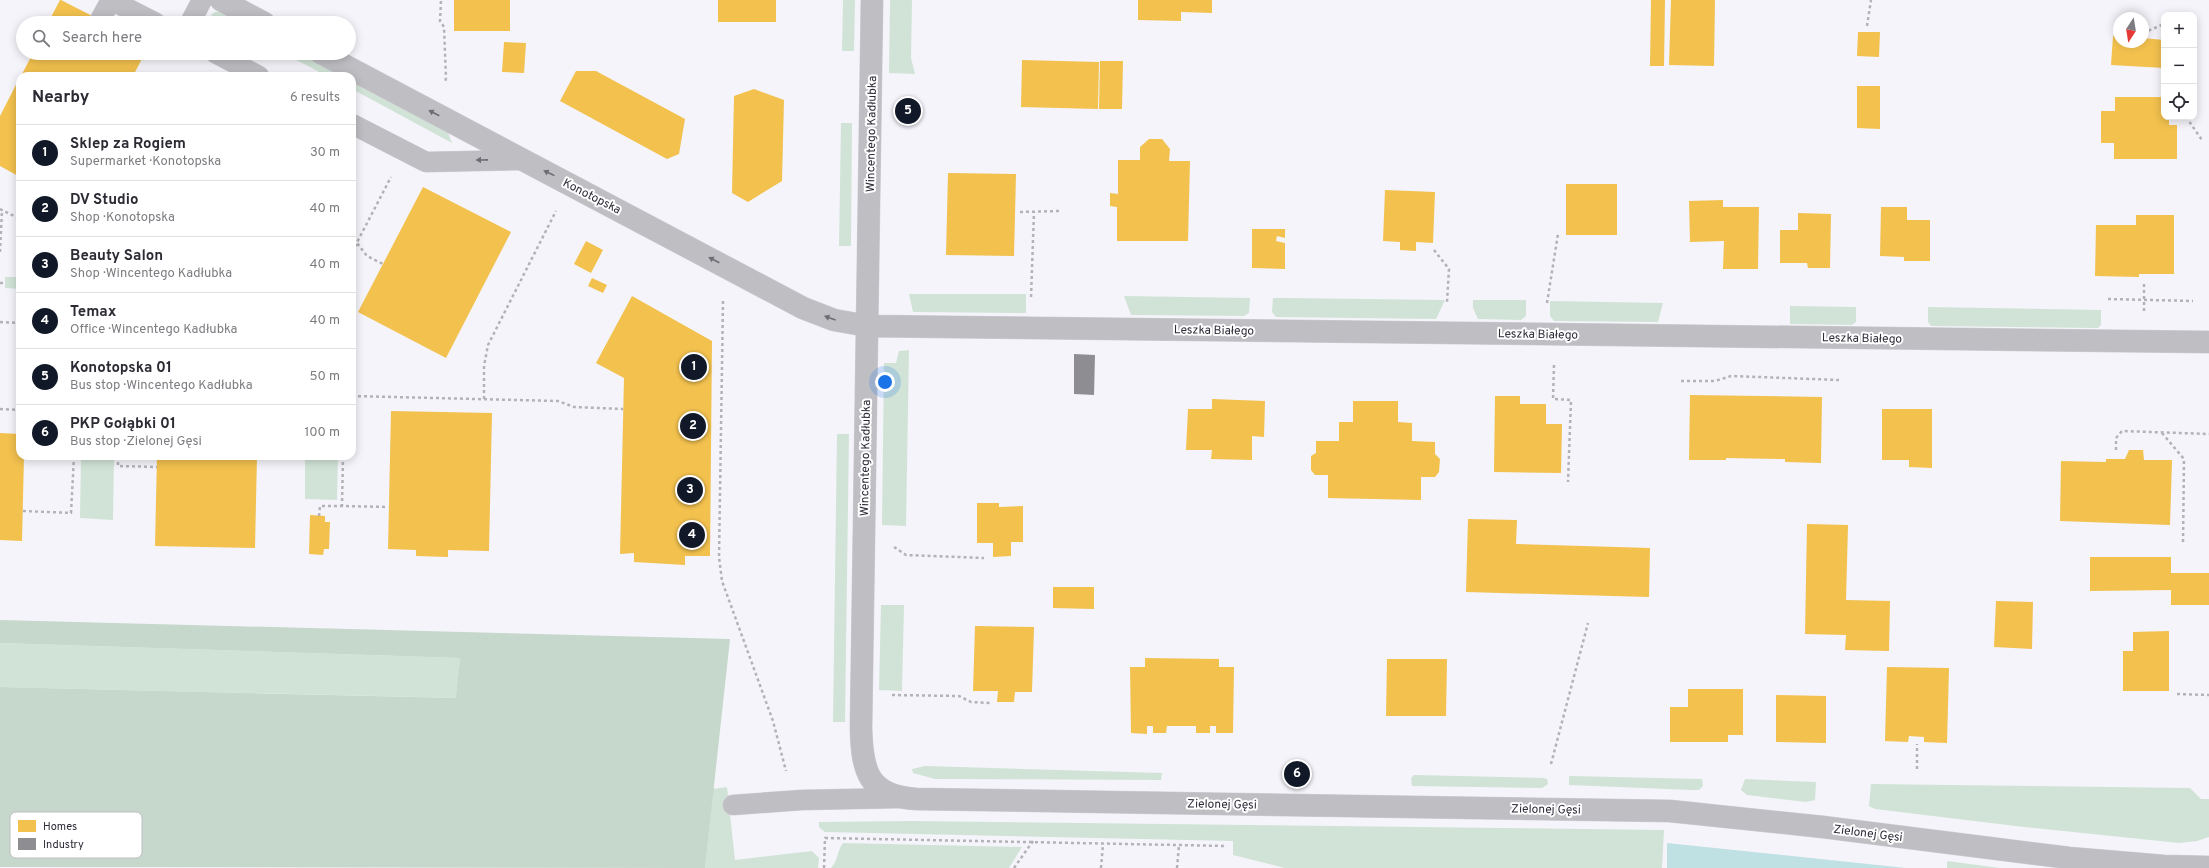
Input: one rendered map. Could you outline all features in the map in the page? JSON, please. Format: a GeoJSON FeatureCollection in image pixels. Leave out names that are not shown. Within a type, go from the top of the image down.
{"type":"FeatureCollection","features":[{"type":"Feature","properties":{"kind":"street"},"geometry":{"type":"LineString","coordinates":[[221,0],[251,16]]}},
{"type":"Feature","properties":{"kind":"street","name":"Wincentego Kadłubka"},"geometry":{"type":"LineString","coordinates":[[872,0],[861,736],[863,763],[869,777],[891,794]]}},
{"type":"Feature","properties":{"kind":"street","name":"Konotopska"},"geometry":{"type":"LineString","coordinates":[[334,60],[804,308],[834,320],[868,326]]}},
{"type":"Feature","properties":{"kind":"street","name":"Leszka Białego"},"geometry":{"type":"LineString","coordinates":[[868,326],[2209,342]]}},
{"type":"Feature","properties":{"kind":"street","name":"Zielonej Gęsi"},"geometry":{"type":"LineString","coordinates":[[891,794],[1670,811],[1808,825],[2069,858],[2164,866],[2209,867]]}},
{"type":"Feature","properties":{"kind":"lane"},"geometry":{"type":"LineString","coordinates":[[102,16],[111,0],[142,16]]}},
{"type":"Feature","properties":{"kind":"lane"},"geometry":{"type":"LineString","coordinates":[[194,16],[202,0]]}},
{"type":"Feature","properties":{"kind":"lane"},"geometry":{"type":"LineString","coordinates":[[228,60],[251,72]]}},
{"type":"Feature","properties":{"kind":"lane"},"geometry":{"type":"LineString","coordinates":[[356,126],[426,162],[521,160]]}},
{"type":"Feature","properties":{"kind":"lane"},"geometry":{"type":"LineString","coordinates":[[733,805],[891,794]]}},
{"type":"Feature","properties":{"kind":"path"},"geometry":{"type":"LineString","coordinates":[[1867,26],[1871,0]]}},
{"type":"Feature","properties":{"kind":"path"},"geometry":{"type":"LineString","coordinates":[[441,1],[440,21],[444,27],[446,78],[443,89]]}},
{"type":"Feature","properties":{"kind":"path"},"geometry":{"type":"LineString","coordinates":[[2149,30],[2161,25]]}},
{"type":"Feature","properties":{"kind":"path"},"geometry":{"type":"LineString","coordinates":[[2188,120],[2202,140]]}},
{"type":"Feature","properties":{"kind":"path"},"geometry":{"type":"LineString","coordinates":[[383,264],[367,256],[357,243],[405,151]]}},
{"type":"Feature","properties":{"kind":"path"},"geometry":{"type":"LineString","coordinates":[[484,399],[484,366],[488,345],[559,206]]}},
{"type":"Feature","properties":{"kind":"path"},"geometry":{"type":"LineString","coordinates":[[0,252],[1,209],[16,217]]}},
{"type":"Feature","properties":{"kind":"path"},"geometry":{"type":"LineString","coordinates":[[1020,212],[1060,211]]}},
{"type":"Feature","properties":{"kind":"path"},"geometry":{"type":"LineString","coordinates":[[1031,295],[1034,212]]}},
{"type":"Feature","properties":{"kind":"path"},"geometry":{"type":"LineString","coordinates":[[1547,300],[1558,234]]}},
{"type":"Feature","properties":{"kind":"path"},"geometry":{"type":"LineString","coordinates":[[1434,250],[1449,269],[1448,300]]}},
{"type":"Feature","properties":{"kind":"path"},"geometry":{"type":"LineString","coordinates":[[2144,282],[2144,310]]}},
{"type":"Feature","properties":{"kind":"path"},"geometry":{"type":"LineString","coordinates":[[0,283],[5,283]]}},
{"type":"Feature","properties":{"kind":"path"},"geometry":{"type":"LineString","coordinates":[[723,298],[719,557],[721,575],[739,633],[772,721],[786,775]]}},
{"type":"Feature","properties":{"kind":"path"},"geometry":{"type":"LineString","coordinates":[[2108,299],[2193,301]]}},
{"type":"Feature","properties":{"kind":"path"},"geometry":{"type":"LineString","coordinates":[[0,322],[16,323]]}},
{"type":"Feature","properties":{"kind":"path"},"geometry":{"type":"LineString","coordinates":[[1554,360],[1553,399],[1571,400],[1568,482]]}},
{"type":"Feature","properties":{"kind":"path"},"geometry":{"type":"LineString","coordinates":[[1731,376],[1732,370]]}},
{"type":"Feature","properties":{"kind":"path"},"geometry":{"type":"LineString","coordinates":[[1681,381],[1715,381],[1731,376],[1839,380]]}},
{"type":"Feature","properties":{"kind":"path"},"geometry":{"type":"LineString","coordinates":[[356,396],[558,401],[574,406],[623,409]]}},
{"type":"Feature","properties":{"kind":"path"},"geometry":{"type":"LineString","coordinates":[[0,409],[16,410]]}},
{"type":"Feature","properties":{"kind":"path"},"geometry":{"type":"LineString","coordinates":[[2116,450],[2116,438],[2122,431],[2209,434]]}},
{"type":"Feature","properties":{"kind":"path"},"geometry":{"type":"LineString","coordinates":[[2162,433],[2184,459],[2183,544]]}},
{"type":"Feature","properties":{"kind":"path"},"geometry":{"type":"LineString","coordinates":[[23,511],[71,513],[74,460]]}},
{"type":"Feature","properties":{"kind":"path"},"geometry":{"type":"LineString","coordinates":[[118,460],[118,466],[157,467]]}},
{"type":"Feature","properties":{"kind":"path"},"geometry":{"type":"LineString","coordinates":[[342,506],[343,460]]}},
{"type":"Feature","properties":{"kind":"path"},"geometry":{"type":"LineString","coordinates":[[319,516],[320,506],[388,507]]}},
{"type":"Feature","properties":{"kind":"path"},"geometry":{"type":"LineString","coordinates":[[906,555],[984,558]]}},
{"type":"Feature","properties":{"kind":"path"},"geometry":{"type":"LineString","coordinates":[[1551,764],[1588,623]]}},
{"type":"Feature","properties":{"kind":"path"},"geometry":{"type":"LineString","coordinates":[[2177,694],[2209,695]]}},
{"type":"Feature","properties":{"kind":"path"},"geometry":{"type":"LineString","coordinates":[[903,695],[959,696],[971,702],[991,703]]}},
{"type":"Feature","properties":{"kind":"path"},"geometry":{"type":"LineString","coordinates":[[1917,744],[1917,769]]}},
{"type":"Feature","properties":{"kind":"path"},"geometry":{"type":"LineString","coordinates":[[824,868],[825,838],[1227,846]]}},
{"type":"Feature","properties":{"kind":"path"},"geometry":{"type":"LineString","coordinates":[[1014,868],[1033,841]]}},
{"type":"Feature","properties":{"kind":"path"},"geometry":{"type":"LineString","coordinates":[[1101,868],[1103,844]]}},
{"type":"Feature","properties":{"kind":"path"},"geometry":{"type":"LineString","coordinates":[[1177,868],[1179,845]]}},
{"type":"Feature","properties":{"kind":"green space"},"geometry":{"type":"Polygon","coordinates":[[[843,0],[855,0],[854,51],[842,51],[843,0]]]}},
{"type":"Feature","properties":{"kind":"green space"},"geometry":{"type":"Polygon","coordinates":[[[890,0],[912,0],[911,58],[915,74],[889,73],[890,0]]]}},
{"type":"Feature","properties":{"kind":"green space"},"geometry":{"type":"Polygon","coordinates":[[[215,12],[221,12],[229,16],[213,16],[211,15],[215,12]]]}},
{"type":"Feature","properties":{"kind":"green space"},"geometry":{"type":"Polygon","coordinates":[[[296,60],[313,60],[336,72],[319,72],[296,60]]]}},
{"type":"Feature","properties":{"kind":"green space"},"geometry":{"type":"Polygon","coordinates":[[[356,83],[448,132],[452,143],[356,91],[356,83]]]}},
{"type":"Feature","properties":{"kind":"green space"},"geometry":{"type":"Polygon","coordinates":[[[841,123],[852,123],[851,246],[839,246],[841,123]]]}},
{"type":"Feature","properties":{"kind":"green space"},"geometry":{"type":"Polygon","coordinates":[[[5,277],[16,277],[16,289],[5,288],[5,277]]]}},
{"type":"Feature","properties":{"kind":"green space"},"geometry":{"type":"Polygon","coordinates":[[[909,294],[1026,294],[1026,313],[913,312],[909,294]]]}},
{"type":"Feature","properties":{"kind":"green space"},"geometry":{"type":"Polygon","coordinates":[[[1124,296],[1250,298],[1249,313],[1244,316],[1131,315],[1124,296]]]}},
{"type":"Feature","properties":{"kind":"green space"},"geometry":{"type":"Polygon","coordinates":[[[1273,298],[1445,300],[1436,319],[1276,317],[1272,312],[1273,298]]]}},
{"type":"Feature","properties":{"kind":"green space"},"geometry":{"type":"Polygon","coordinates":[[[1473,300],[1526,300],[1526,316],[1521,320],[1478,319],[1473,308],[1473,300]]]}},
{"type":"Feature","properties":{"kind":"green space"},"geometry":{"type":"Polygon","coordinates":[[[1550,301],[1663,303],[1658,322],[1554,321],[1550,316],[1550,301]]]}},
{"type":"Feature","properties":{"kind":"green space"},"geometry":{"type":"Polygon","coordinates":[[[1790,306],[1856,307],[1856,322],[1852,325],[1790,324],[1790,306]]]}},
{"type":"Feature","properties":{"kind":"green space"},"geometry":{"type":"Polygon","coordinates":[[[1928,307],[2101,310],[2101,325],[2098,328],[1931,326],[1928,322],[1928,307]]]}},
{"type":"Feature","properties":{"kind":"green space"},"geometry":{"type":"Polygon","coordinates":[[[909,350],[906,526],[882,525],[884,363],[896,363],[899,351],[909,350]]]}},
{"type":"Feature","properties":{"kind":"green space"},"geometry":{"type":"Polygon","coordinates":[[[837,434],[849,434],[845,722],[833,722],[837,434]]]}},
{"type":"Feature","properties":{"kind":"green space"},"geometry":{"type":"Polygon","coordinates":[[[81,460],[114,460],[113,520],[80,518],[81,460]]]}},
{"type":"Feature","properties":{"kind":"green space"},"geometry":{"type":"Polygon","coordinates":[[[305,460],[338,460],[337,500],[305,499],[305,460]]]}},
{"type":"Feature","properties":{"kind":"green space"},"geometry":{"type":"Polygon","coordinates":[[[881,605],[904,605],[902,691],[879,690],[881,605]]]}},
{"type":"Feature","properties":{"kind":"green space"},"geometry":{"type":"Polygon","coordinates":[[[0,620],[730,639],[705,868],[0,867],[0,687],[456,698],[460,658],[0,643],[0,620]]]}},
{"type":"Feature","properties":{"kind":"green space"},"geometry":{"type":"Polygon","coordinates":[[[0,643],[460,658],[457,698],[0,687],[0,643]]]}},
{"type":"Feature","properties":{"kind":"green space"},"geometry":{"type":"Polygon","coordinates":[[[925,766],[1162,773],[1161,780],[935,779],[913,773],[912,769],[925,766]]]}},
{"type":"Feature","properties":{"kind":"green space"},"geometry":{"type":"Polygon","coordinates":[[[1414,775],[1543,778],[1547,779],[1548,784],[1542,788],[1412,786],[1411,778],[1414,775]]]}},
{"type":"Feature","properties":{"kind":"green space"},"geometry":{"type":"Polygon","coordinates":[[[1569,776],[1702,779],[1703,786],[1699,790],[1691,790],[1569,785],[1569,776]]]}},
{"type":"Feature","properties":{"kind":"green space"},"geometry":{"type":"Polygon","coordinates":[[[1745,779],[1816,782],[1815,800],[1806,802],[1747,795],[1741,790],[1745,779]]]}},
{"type":"Feature","properties":{"kind":"green space"},"geometry":{"type":"Polygon","coordinates":[[[1871,784],[2190,788],[2201,799],[2209,799],[2209,837],[2197,841],[2179,843],[2024,827],[1875,809],[1869,806],[1871,784]]]}},
{"type":"Feature","properties":{"kind":"green space"},"geometry":{"type":"Polygon","coordinates":[[[727,787],[735,860],[812,851],[819,858],[818,868],[705,868],[713,789],[727,787]]]}},
{"type":"Feature","properties":{"kind":"green space"},"geometry":{"type":"Polygon","coordinates":[[[911,821],[1664,830],[1662,868],[1285,868],[1233,855],[1233,841],[825,832],[819,827],[819,822],[911,821]]]}},
{"type":"Feature","properties":{"kind":"green space"},"geometry":{"type":"Polygon","coordinates":[[[843,843],[1022,847],[1009,868],[831,868],[843,843]]]}},
{"type":"Feature","properties":{"kind":"green space"},"geometry":{"type":"Polygon","coordinates":[[[1947,861],[2000,868],[1947,868],[1947,861]]]}},
{"type":"Feature","properties":{"kind":"water"},"geometry":{"type":"Polygon","coordinates":[[[1667,843],[1906,868],[1667,868],[1667,843]]]}},
{"type":"Feature","properties":{"kind":"building: Homes"},"geometry":{"type":"Polygon","coordinates":[[[61,0],[92,16],[52,16],[61,0]]]}},
{"type":"Feature","properties":{"kind":"building: Homes"},"geometry":{"type":"Polygon","coordinates":[[[454,0],[510,0],[510,31],[454,31],[454,0]]]}},
{"type":"Feature","properties":{"kind":"building: Homes"},"geometry":{"type":"Polygon","coordinates":[[[718,0],[776,0],[776,22],[718,22],[718,0]]]}},
{"type":"Feature","properties":{"kind":"building: Homes"},"geometry":{"type":"Polygon","coordinates":[[[1138,0],[1212,0],[1212,13],[1181,12],[1181,21],[1138,20],[1138,0]]]}},
{"type":"Feature","properties":{"kind":"building: Homes"},"geometry":{"type":"Polygon","coordinates":[[[1651,0],[1665,0],[1664,66],[1650,66],[1651,0]]]}},
{"type":"Feature","properties":{"kind":"building: Homes"},"geometry":{"type":"Polygon","coordinates":[[[1671,0],[1715,0],[1714,66],[1669,65],[1671,0]]]}},
{"type":"Feature","properties":{"kind":"building: Homes"},"geometry":{"type":"Polygon","coordinates":[[[1858,32],[1880,32],[1879,57],[1857,56],[1858,32]]]}},
{"type":"Feature","properties":{"kind":"building: Homes"},"geometry":{"type":"Polygon","coordinates":[[[2113,36],[2113,48],[2149,48],[2149,39],[2161,40],[2161,68],[2111,65],[2113,36]]]}},
{"type":"Feature","properties":{"kind":"building: Homes"},"geometry":{"type":"Polygon","coordinates":[[[504,42],[526,43],[524,73],[502,72],[504,42]]]}},
{"type":"Feature","properties":{"kind":"building: Homes"},"geometry":{"type":"Polygon","coordinates":[[[29,60],[141,60],[135,72],[23,72],[29,60]]]}},
{"type":"Feature","properties":{"kind":"building: Homes"},"geometry":{"type":"Polygon","coordinates":[[[1022,60],[1099,62],[1098,109],[1021,107],[1022,60]]]}},
{"type":"Feature","properties":{"kind":"building: Homes"},"geometry":{"type":"Polygon","coordinates":[[[1100,61],[1123,61],[1122,109],[1099,109],[1100,61]]]}},
{"type":"Feature","properties":{"kind":"building: Homes"},"geometry":{"type":"Polygon","coordinates":[[[576,71],[596,71],[685,119],[679,154],[667,159],[560,101],[576,71]]]}},
{"type":"Feature","properties":{"kind":"building: Homes"},"geometry":{"type":"Polygon","coordinates":[[[16,85],[16,175],[0,166],[0,116],[16,85]]]}},
{"type":"Feature","properties":{"kind":"building: Homes"},"geometry":{"type":"Polygon","coordinates":[[[1857,86],[1880,86],[1880,129],[1857,128],[1857,86]]]}},
{"type":"Feature","properties":{"kind":"building: Homes"},"geometry":{"type":"Polygon","coordinates":[[[754,89],[784,100],[782,181],[748,202],[732,193],[734,96],[754,89]]]}},
{"type":"Feature","properties":{"kind":"building: Homes"},"geometry":{"type":"Polygon","coordinates":[[[2115,97],[2161,97],[2161,120],[2169,120],[2169,125],[2177,125],[2177,159],[2114,159],[2114,143],[2101,143],[2101,111],[2115,111],[2115,97]]]}},
{"type":"Feature","properties":{"kind":"building: Homes"},"geometry":{"type":"Polygon","coordinates":[[[1149,139],[1162,139],[1170,149],[1169,161],[1190,161],[1188,241],[1117,241],[1117,207],[1110,206],[1110,193],[1118,194],[1118,160],[1140,160],[1140,147],[1149,139]]]}},
{"type":"Feature","properties":{"kind":"building: Homes"},"geometry":{"type":"Polygon","coordinates":[[[948,173],[1016,174],[1014,256],[946,255],[948,173]]]}},
{"type":"Feature","properties":{"kind":"building: Homes"},"geometry":{"type":"Polygon","coordinates":[[[1566,184],[1617,184],[1617,235],[1566,235],[1566,184]]]}},
{"type":"Feature","properties":{"kind":"building: Homes"},"geometry":{"type":"Polygon","coordinates":[[[423,187],[511,232],[446,358],[358,312],[423,187]]]}},
{"type":"Feature","properties":{"kind":"building: Homes"},"geometry":{"type":"Polygon","coordinates":[[[1385,190],[1435,192],[1433,243],[1416,242],[1416,251],[1400,250],[1400,242],[1383,241],[1385,190]]]}},
{"type":"Feature","properties":{"kind":"building: Homes"},"geometry":{"type":"Polygon","coordinates":[[[1723,200],[1723,207],[1759,207],[1758,269],[1723,269],[1724,241],[1690,242],[1689,201],[1723,200]]]}},
{"type":"Feature","properties":{"kind":"building: Homes"},"geometry":{"type":"Polygon","coordinates":[[[1881,207],[1907,207],[1907,220],[1930,220],[1930,261],[1904,261],[1904,257],[1880,256],[1881,207]]]}},
{"type":"Feature","properties":{"kind":"building: Homes"},"geometry":{"type":"Polygon","coordinates":[[[1798,213],[1831,214],[1830,268],[1808,268],[1807,263],[1780,263],[1780,230],[1798,230],[1798,213]]]}},
{"type":"Feature","properties":{"kind":"building: Homes"},"geometry":{"type":"Polygon","coordinates":[[[2136,215],[2174,215],[2174,274],[2139,274],[2139,277],[2095,276],[2096,225],[2136,225],[2136,215]]]}},
{"type":"Feature","properties":{"kind":"building: Homes"},"geometry":{"type":"Polygon","coordinates":[[[1252,229],[1285,229],[1285,238],[1277,236],[1276,241],[1285,243],[1285,269],[1252,268],[1252,229]]]}},
{"type":"Feature","properties":{"kind":"building: Homes"},"geometry":{"type":"Polygon","coordinates":[[[586,241],[603,250],[591,273],[574,264],[586,241]]]}},
{"type":"Feature","properties":{"kind":"building: Homes"},"geometry":{"type":"Polygon","coordinates":[[[592,278],[607,285],[603,293],[588,286],[592,278]]]}},
{"type":"Feature","properties":{"kind":"building: Homes"},"geometry":{"type":"Polygon","coordinates":[[[632,296],[712,341],[710,556],[685,556],[685,565],[634,562],[634,553],[620,554],[624,378],[596,363],[632,296]]]}},
{"type":"Feature","properties":{"kind":"building: Homes"},"geometry":{"type":"Polygon","coordinates":[[[1690,395],[1822,397],[1821,463],[1785,462],[1785,459],[1726,458],[1726,460],[1689,460],[1690,395]]]}},
{"type":"Feature","properties":{"kind":"building: Homes"},"geometry":{"type":"Polygon","coordinates":[[[1495,396],[1520,396],[1520,404],[1546,404],[1546,424],[1562,424],[1561,473],[1494,472],[1495,396]]]}},
{"type":"Feature","properties":{"kind":"building: Homes"},"geometry":{"type":"Polygon","coordinates":[[[1212,399],[1265,401],[1264,437],[1252,436],[1252,460],[1211,459],[1212,450],[1186,450],[1188,409],[1212,409],[1212,399]]]}},
{"type":"Feature","properties":{"kind":"building: Homes"},"geometry":{"type":"Polygon","coordinates":[[[1353,401],[1398,401],[1398,422],[1412,423],[1412,441],[1435,442],[1435,454],[1440,459],[1439,472],[1435,477],[1421,477],[1421,500],[1328,498],[1328,475],[1315,475],[1311,470],[1311,456],[1316,453],[1316,441],[1339,441],[1339,422],[1353,422],[1353,401]]]}},
{"type":"Feature","properties":{"kind":"building: Homes"},"geometry":{"type":"Polygon","coordinates":[[[1882,409],[1932,409],[1932,468],[1909,467],[1909,460],[1882,460],[1882,409]]]}},
{"type":"Feature","properties":{"kind":"building: Homes"},"geometry":{"type":"Polygon","coordinates":[[[391,411],[492,413],[489,551],[448,550],[448,557],[416,556],[416,550],[388,549],[391,411]]]}},
{"type":"Feature","properties":{"kind":"building: Homes"},"geometry":{"type":"Polygon","coordinates":[[[0,433],[16,434],[16,460],[24,460],[22,541],[0,540],[0,433]]]}},
{"type":"Feature","properties":{"kind":"building: Homes"},"geometry":{"type":"Polygon","coordinates":[[[2129,450],[2143,450],[2144,460],[2172,460],[2170,525],[2060,521],[2061,461],[2106,462],[2106,459],[2125,459],[2129,450]]]}},
{"type":"Feature","properties":{"kind":"building: Homes"},"geometry":{"type":"Polygon","coordinates":[[[157,460],[257,460],[255,548],[155,546],[157,460]]]}},
{"type":"Feature","properties":{"kind":"building: Homes"},"geometry":{"type":"Polygon","coordinates":[[[977,503],[999,503],[999,507],[1023,506],[1023,542],[1011,542],[1011,556],[993,557],[993,543],[977,543],[977,503]]]}},
{"type":"Feature","properties":{"kind":"building: Homes"},"geometry":{"type":"Polygon","coordinates":[[[310,515],[325,516],[325,522],[330,522],[329,549],[324,549],[323,555],[309,554],[310,515]]]}},
{"type":"Feature","properties":{"kind":"building: Homes"},"geometry":{"type":"Polygon","coordinates":[[[1468,519],[1517,520],[1516,544],[1650,548],[1649,597],[1466,592],[1468,519]]]}},
{"type":"Feature","properties":{"kind":"building: Homes"},"geometry":{"type":"Polygon","coordinates":[[[1807,524],[1848,525],[1846,600],[1890,601],[1889,651],[1845,650],[1846,635],[1805,634],[1807,524]]]}},
{"type":"Feature","properties":{"kind":"building: Homes"},"geometry":{"type":"Polygon","coordinates":[[[2090,557],[2171,557],[2171,573],[2209,573],[2209,605],[2171,605],[2171,590],[2090,591],[2090,557]]]}},
{"type":"Feature","properties":{"kind":"building: Homes"},"geometry":{"type":"Polygon","coordinates":[[[1053,587],[1094,587],[1094,609],[1053,608],[1053,587]]]}},
{"type":"Feature","properties":{"kind":"building: Homes"},"geometry":{"type":"Polygon","coordinates":[[[1996,601],[2033,602],[2032,649],[1994,647],[1996,601]]]}},
{"type":"Feature","properties":{"kind":"building: Homes"},"geometry":{"type":"Polygon","coordinates":[[[975,626],[1034,627],[1032,692],[1015,692],[1014,702],[997,702],[998,691],[973,691],[975,626]]]}},
{"type":"Feature","properties":{"kind":"building: Homes"},"geometry":{"type":"Polygon","coordinates":[[[2169,631],[2169,691],[2123,691],[2123,651],[2133,651],[2133,632],[2169,631]]]}},
{"type":"Feature","properties":{"kind":"building: Homes"},"geometry":{"type":"Polygon","coordinates":[[[1145,658],[1219,659],[1219,667],[1234,667],[1233,733],[1216,733],[1216,726],[1210,726],[1210,733],[1196,733],[1196,726],[1167,726],[1166,733],[1153,733],[1153,726],[1147,726],[1147,734],[1131,733],[1130,667],[1145,667],[1145,658]]]}},
{"type":"Feature","properties":{"kind":"building: Homes"},"geometry":{"type":"Polygon","coordinates":[[[1387,659],[1447,659],[1446,716],[1386,716],[1387,659]]]}},
{"type":"Feature","properties":{"kind":"building: Homes"},"geometry":{"type":"Polygon","coordinates":[[[1887,667],[1949,668],[1947,743],[1924,742],[1924,737],[1909,736],[1908,742],[1885,741],[1887,667]]]}},
{"type":"Feature","properties":{"kind":"building: Homes"},"geometry":{"type":"Polygon","coordinates":[[[1688,689],[1743,689],[1743,735],[1728,735],[1728,742],[1670,742],[1670,707],[1688,707],[1688,689]]]}},
{"type":"Feature","properties":{"kind":"building: Homes"},"geometry":{"type":"Polygon","coordinates":[[[1776,695],[1826,696],[1826,743],[1776,742],[1776,695]]]}},
{"type":"Feature","properties":{"kind":"building: Industry"},"geometry":{"type":"Polygon","coordinates":[[[1074,354],[1095,355],[1094,395],[1074,394],[1074,354]]]}},
{"type":"Feature","properties":{"kind":"place","name":"Konotopska 01"},"geometry":{"type":"Point","coordinates":[908,111]}},
{"type":"Feature","properties":{"kind":"place","name":"Sklep za Rogiem"},"geometry":{"type":"Point","coordinates":[694,367]}},
{"type":"Feature","properties":{"kind":"place","name":"DV Studio"},"geometry":{"type":"Point","coordinates":[693,426]}},
{"type":"Feature","properties":{"kind":"place","name":"Beauty Salon"},"geometry":{"type":"Point","coordinates":[690,490]}},
{"type":"Feature","properties":{"kind":"place","name":"Temax"},"geometry":{"type":"Point","coordinates":[692,535]}},
{"type":"Feature","properties":{"kind":"place","name":"PKP Gołąbki 01"},"geometry":{"type":"Point","coordinates":[1297,774]}}]}
